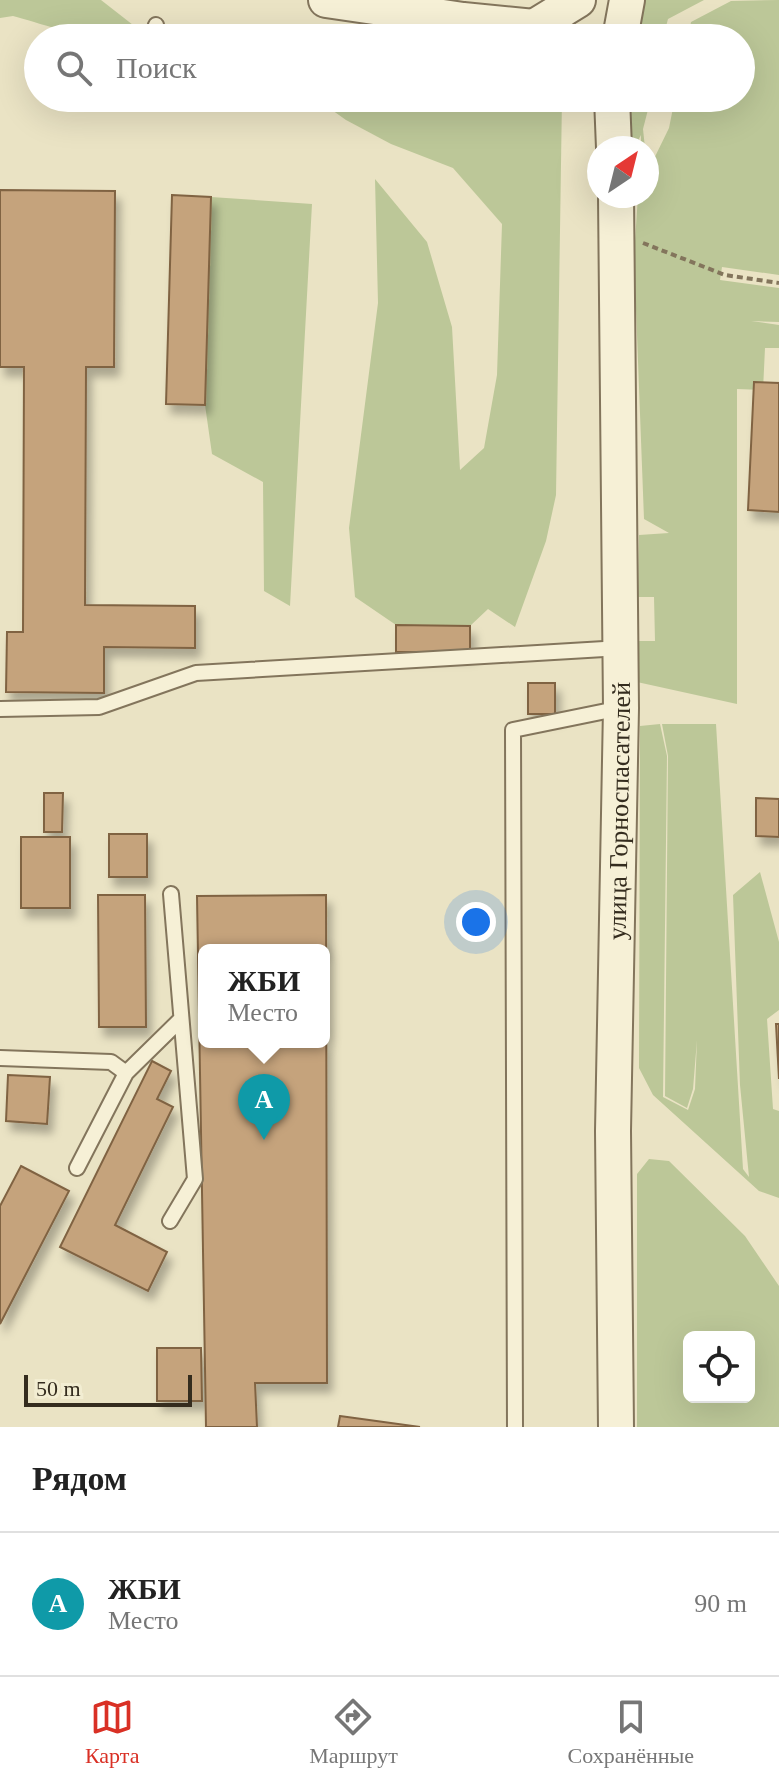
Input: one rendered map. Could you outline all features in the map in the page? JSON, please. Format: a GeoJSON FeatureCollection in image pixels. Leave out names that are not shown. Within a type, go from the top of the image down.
{"type":"FeatureCollection","features":[{"type":"Feature","properties":{"kind":"street"},"geometry":{"type":"LineString","coordinates":[[326,0],[492,24]]}},
{"type":"Feature","properties":{"kind":"street"},"geometry":{"type":"LineString","coordinates":[[556,24],[578,0]]}},
{"type":"Feature","properties":{"kind":"street"},"geometry":{"type":"LineString","coordinates":[[623,24],[627,0]]}},
{"type":"Feature","properties":{"kind":"street"},"geometry":{"type":"LineString","coordinates":[[613,112],[614,136]]}},
{"type":"Feature","properties":{"kind":"street","name":"улица Горноспасателей"},"geometry":{"type":"LineString","coordinates":[[616,1427],[613,1131],[621,708],[617,208]]}},
{"type":"Feature","properties":{"kind":"lane"},"geometry":{"type":"LineString","coordinates":[[0,709],[99,707],[196,673],[621,648]]}},
{"type":"Feature","properties":{"kind":"lane"},"geometry":{"type":"LineString","coordinates":[[515,1427],[513,730],[621,708]]}},
{"type":"Feature","properties":{"kind":"lane"},"geometry":{"type":"LineString","coordinates":[[170,1221],[195,1179],[171,894]]}},
{"type":"Feature","properties":{"kind":"lane"},"geometry":{"type":"LineString","coordinates":[[77,1168],[126,1073],[180,1020]]}},
{"type":"Feature","properties":{"kind":"lane"},"geometry":{"type":"LineString","coordinates":[[0,1058],[111,1062],[126,1073]]}},
{"type":"Feature","properties":{"kind":"path"},"geometry":{"type":"LineString","coordinates":[[618,233],[725,275],[779,283]]}},
{"type":"Feature","properties":{"kind":"green space"},"geometry":{"type":"Polygon","coordinates":[[[0,0],[101,0],[132,24],[40,24],[13,16],[0,18],[0,0]]]}},
{"type":"Feature","properties":{"kind":"green space"},"geometry":{"type":"Polygon","coordinates":[[[634,0],[704,0],[668,19],[667,24],[630,24],[634,0]]]}},
{"type":"Feature","properties":{"kind":"green space"},"geometry":{"type":"Polygon","coordinates":[[[779,0],[779,275],[722,267],[720,280],[779,288],[779,322],[751,321],[779,325],[779,348],[765,348],[763,390],[737,389],[737,704],[637,682],[639,641],[655,641],[654,597],[638,597],[639,535],[669,533],[644,519],[634,256],[637,208],[659,208],[659,148],[669,128],[672,112],[755,112],[755,24],[691,22],[731,1],[779,0]]]}},
{"type":"Feature","properties":{"kind":"green space"},"geometry":{"type":"Polygon","coordinates":[[[335,112],[562,112],[556,495],[546,541],[515,627],[488,609],[470,626],[396,625],[355,597],[349,528],[378,303],[375,179],[427,242],[452,327],[460,470],[484,448],[497,375],[502,224],[453,168],[391,144],[335,112]]]}},
{"type":"Feature","properties":{"kind":"green space"},"geometry":{"type":"Polygon","coordinates":[[[624,112],[647,112],[644,136],[624,136],[624,112]]]}},
{"type":"Feature","properties":{"kind":"green space"},"geometry":{"type":"Polygon","coordinates":[[[211,197],[312,204],[290,606],[264,591],[263,482],[212,454],[205,405],[211,197]]]}},
{"type":"Feature","properties":{"kind":"green space"},"geometry":{"type":"Polygon","coordinates":[[[660,724],[667,756],[663,1097],[688,1110],[695,1089],[697,1040],[693,1089],[687,1108],[665,1096],[668,756],[662,724],[716,724],[743,1169],[749,1177],[740,1085],[733,895],[760,872],[779,942],[779,1010],[767,1019],[773,1109],[779,1111],[779,1198],[759,1191],[653,1095],[639,1068],[640,726],[660,724]]]}},
{"type":"Feature","properties":{"kind":"green space"},"geometry":{"type":"Polygon","coordinates":[[[649,1159],[669,1161],[745,1236],[779,1286],[779,1427],[637,1427],[637,1174],[649,1159]]]}},
{"type":"Feature","properties":{"kind":"building"},"geometry":{"type":"Polygon","coordinates":[[[0,190],[115,191],[114,367],[86,367],[85,605],[195,606],[195,648],[104,647],[104,693],[6,692],[7,632],[23,632],[24,367],[0,367],[0,190]]]}},
{"type":"Feature","properties":{"kind":"building"},"geometry":{"type":"Polygon","coordinates":[[[172,195],[211,197],[205,405],[166,404],[172,195]]]}},
{"type":"Feature","properties":{"kind":"building"},"geometry":{"type":"Polygon","coordinates":[[[754,382],[779,383],[779,512],[748,510],[754,382]]]}},
{"type":"Feature","properties":{"kind":"building"},"geometry":{"type":"Polygon","coordinates":[[[396,625],[470,626],[470,652],[396,652],[396,625]]]}},
{"type":"Feature","properties":{"kind":"building"},"geometry":{"type":"Polygon","coordinates":[[[528,683],[555,683],[555,714],[528,714],[528,683]]]}},
{"type":"Feature","properties":{"kind":"building"},"geometry":{"type":"Polygon","coordinates":[[[44,793],[63,793],[62,832],[44,832],[44,793]]]}},
{"type":"Feature","properties":{"kind":"building"},"geometry":{"type":"Polygon","coordinates":[[[756,798],[779,799],[779,837],[756,836],[756,798]]]}},
{"type":"Feature","properties":{"kind":"building"},"geometry":{"type":"Polygon","coordinates":[[[109,834],[147,834],[147,877],[109,877],[109,834]]]}},
{"type":"Feature","properties":{"kind":"building"},"geometry":{"type":"Polygon","coordinates":[[[21,837],[70,837],[70,908],[21,908],[21,837]]]}},
{"type":"Feature","properties":{"kind":"building"},"geometry":{"type":"Polygon","coordinates":[[[98,895],[145,895],[146,1027],[99,1027],[98,895]]]}},
{"type":"Feature","properties":{"kind":"building"},"geometry":{"type":"Polygon","coordinates":[[[326,895],[326,944],[198,944],[198,955],[197,896],[326,895]]]}},
{"type":"Feature","properties":{"kind":"building"},"geometry":{"type":"Polygon","coordinates":[[[776,1024],[779,1024],[779,1079],[776,1024]]]}},
{"type":"Feature","properties":{"kind":"building"},"geometry":{"type":"Polygon","coordinates":[[[200,1048],[326,1048],[327,1383],[255,1383],[257,1427],[206,1427],[200,1048]]]}},
{"type":"Feature","properties":{"kind":"building"},"geometry":{"type":"Polygon","coordinates":[[[152,1061],[171,1071],[157,1099],[173,1107],[115,1225],[167,1252],[148,1291],[60,1247],[152,1061]]]}},
{"type":"Feature","properties":{"kind":"building"},"geometry":{"type":"Polygon","coordinates":[[[8,1075],[50,1077],[47,1124],[6,1121],[8,1075]]]}},
{"type":"Feature","properties":{"kind":"building"},"geometry":{"type":"Polygon","coordinates":[[[21,1166],[69,1191],[0,1324],[0,1206],[21,1166]]]}},
{"type":"Feature","properties":{"kind":"building"},"geometry":{"type":"Polygon","coordinates":[[[157,1348],[201,1348],[202,1401],[157,1401],[157,1348]]]}},
{"type":"Feature","properties":{"kind":"building"},"geometry":{"type":"Polygon","coordinates":[[[340,1416],[420,1427],[338,1427],[340,1416]]]}},
{"type":"Feature","properties":{"kind":"place","name":"ЖБИ"},"geometry":{"type":"Point","coordinates":[264,1140]}}]}
